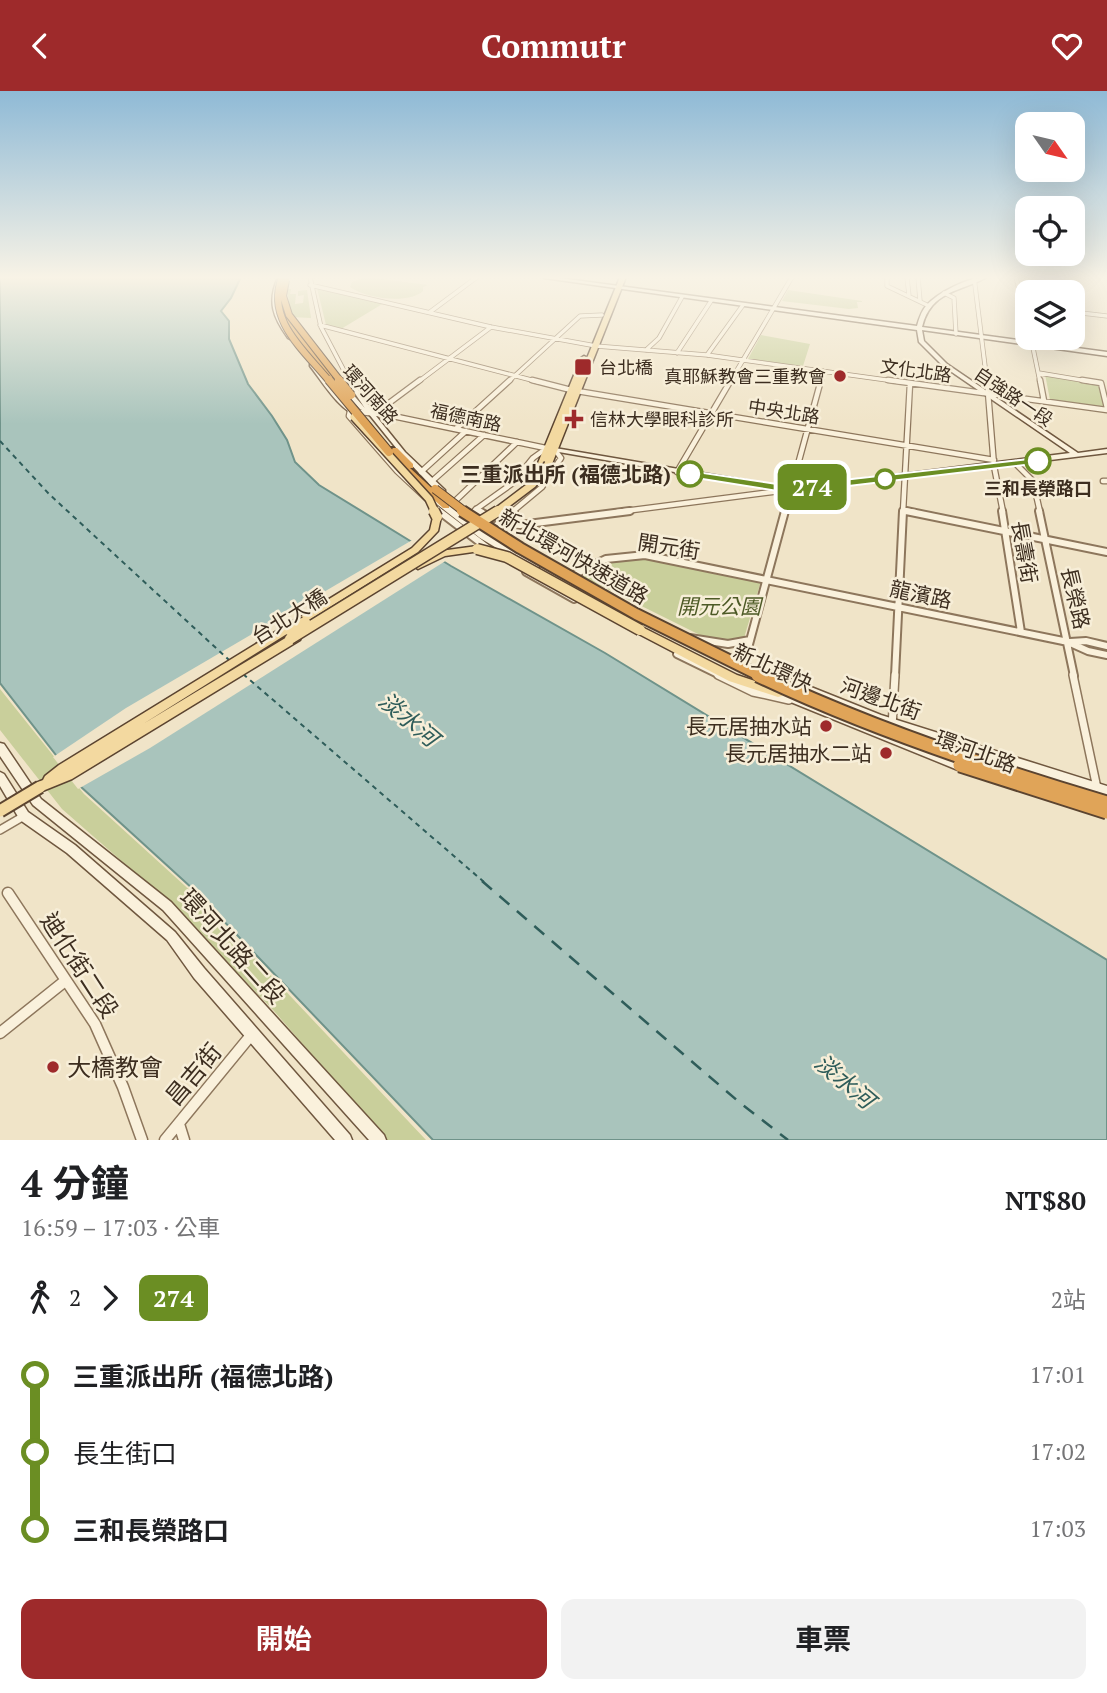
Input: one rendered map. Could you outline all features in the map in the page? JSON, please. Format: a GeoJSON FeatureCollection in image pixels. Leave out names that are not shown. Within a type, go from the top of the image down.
{"type":"FeatureCollection","features":[{"type":"Feature","properties":{"kind":"highway"},"geometry":{"type":"LineString","coordinates":[[285,326],[389,452],[450,504]]}},
{"type":"Feature","properties":{"kind":"highway"},"geometry":{"type":"LineString","coordinates":[[290,326],[352,411]]}},
{"type":"Feature","properties":{"kind":"highway","name":"新北環河快速道路"},"geometry":{"type":"LineString","coordinates":[[296,326],[387,441],[435,489],[492,532],[638,616],[803,694],[936,749],[1107,803]]}},
{"type":"Feature","properties":{"kind":"highway","name":"新北環快"},"geometry":{"type":"LineString","coordinates":[[450,504],[486,535],[603,603],[787,695],[977,772],[1107,813]]}},
{"type":"Feature","properties":{"kind":"main road"},"geometry":{"type":"LineString","coordinates":[[593,345],[599,326]]}},
{"type":"Feature","properties":{"kind":"main road"},"geometry":{"type":"LineString","coordinates":[[593,345],[600,326]]}},
{"type":"Feature","properties":{"kind":"main road","name":"台北大橋"},"geometry":{"type":"LineString","coordinates":[[0,811],[40,787],[68,775],[290,634],[514,501],[533,484],[545,464],[593,345]]}},
{"type":"Feature","properties":{"kind":"main road"},"geometry":{"type":"LineString","coordinates":[[290,634],[305,616],[415,550],[429,538],[436,525],[435,508],[429,499],[386,455],[352,411]]}},
{"type":"Feature","properties":{"kind":"main road"},"geometry":{"type":"LineString","coordinates":[[290,634],[303,634],[426,561],[452,551],[487,550],[507,557],[733,678],[778,693]]}},
{"type":"Feature","properties":{"kind":"street","name":"環河南路"},"geometry":{"type":"LineString","coordinates":[[282,326],[399,466],[464,516]]}},
{"type":"Feature","properties":{"kind":"street","name":"環河南路"},"geometry":{"type":"LineString","coordinates":[[293,326],[362,408],[370,412],[374,420],[464,516]]}},
{"type":"Feature","properties":{"kind":"street"},"geometry":{"type":"LineString","coordinates":[[320,326],[341,367],[370,412],[382,409],[491,327]]}},
{"type":"Feature","properties":{"kind":"street","name":"中央北路"},"geometry":{"type":"LineString","coordinates":[[324,326],[574,391],[905,445],[994,463]]}},
{"type":"Feature","properties":{"kind":"street","name":"文化北路"},"geometry":{"type":"LineString","coordinates":[[487,326],[593,345],[707,355],[1107,409]]}},
{"type":"Feature","properties":{"kind":"street"},"geometry":{"type":"LineString","coordinates":[[456,429],[570,326]]}},
{"type":"Feature","properties":{"kind":"street"},"geometry":{"type":"LineString","coordinates":[[646,351],[659,338],[666,326]]}},
{"type":"Feature","properties":{"kind":"street"},"geometry":{"type":"LineString","coordinates":[[677,353],[696,326]]}},
{"type":"Feature","properties":{"kind":"street"},"geometry":{"type":"LineString","coordinates":[[707,355],[728,326]]}},
{"type":"Feature","properties":{"kind":"street"},"geometry":{"type":"LineString","coordinates":[[677,472],[763,326]]}},
{"type":"Feature","properties":{"kind":"street"},"geometry":{"type":"LineString","coordinates":[[897,326],[1015,340]]}},
{"type":"Feature","properties":{"kind":"street"},"geometry":{"type":"LineString","coordinates":[[956,326],[956,334]]}},
{"type":"Feature","properties":{"kind":"street","name":"長壽街"},"geometry":{"type":"LineString","coordinates":[[981,326],[994,463],[1021,632]]}},
{"type":"Feature","properties":{"kind":"street","name":"自強路一段"},"geometry":{"type":"LineString","coordinates":[[919,329],[921,341],[929,352],[1077,455]]}},
{"type":"Feature","properties":{"kind":"street"},"geometry":{"type":"LineString","coordinates":[[1034,350],[1044,401]]}},
{"type":"Feature","properties":{"kind":"street"},"geometry":{"type":"LineString","coordinates":[[1084,350],[1107,354]]}},
{"type":"Feature","properties":{"kind":"street"},"geometry":{"type":"LineString","coordinates":[[744,663],[823,371]]}},
{"type":"Feature","properties":{"kind":"street"},"geometry":{"type":"LineString","coordinates":[[1040,373],[1101,383],[1107,409]]}},
{"type":"Feature","properties":{"kind":"street"},"geometry":{"type":"LineString","coordinates":[[890,739],[893,723],[909,383]]}},
{"type":"Feature","properties":{"kind":"street","name":"福德南路"},"geometry":{"type":"LineString","coordinates":[[352,411],[370,412],[551,449]]}},
{"type":"Feature","properties":{"kind":"street"},"geometry":{"type":"LineString","coordinates":[[421,472],[466,431]]}},
{"type":"Feature","properties":{"kind":"street"},"geometry":{"type":"LineString","coordinates":[[431,482],[484,435]]}},
{"type":"Feature","properties":{"kind":"street"},"geometry":{"type":"LineString","coordinates":[[450,504],[517,442]]}},
{"type":"Feature","properties":{"kind":"street"},"geometry":{"type":"LineString","coordinates":[[1096,451],[1107,445]]}},
{"type":"Feature","properties":{"kind":"street"},"geometry":{"type":"LineString","coordinates":[[464,516],[513,483],[533,458],[551,449],[790,490]]}},
{"type":"Feature","properties":{"kind":"street"},"geometry":{"type":"LineString","coordinates":[[491,530],[530,499],[555,472],[561,458],[551,449]]}},
{"type":"Feature","properties":{"kind":"street"},"geometry":{"type":"LineString","coordinates":[[467,533],[994,463],[1015,463],[1096,451],[1107,453]]}},
{"type":"Feature","properties":{"kind":"street","name":"長榮路"},"geometry":{"type":"LineString","coordinates":[[1015,463],[1033,481],[1102,790]]}},
{"type":"Feature","properties":{"kind":"street"},"geometry":{"type":"LineString","coordinates":[[903,510],[1107,552]]}},
{"type":"Feature","properties":{"kind":"street","name":"河邊北街"},"geometry":{"type":"LineString","coordinates":[[464,516],[571,576],[744,663],[893,723],[1102,790]]}},
{"type":"Feature","properties":{"kind":"street","name":"環河北路"},"geometry":{"type":"LineString","coordinates":[[464,516],[467,533],[537,579],[730,682],[753,692],[796,701]]}},
{"type":"Feature","properties":{"kind":"street","name":"環河北路"},"geometry":{"type":"LineString","coordinates":[[491,530],[663,639],[778,693],[999,780],[1107,813]]}},
{"type":"Feature","properties":{"kind":"street","name":"開元街"},"geometry":{"type":"LineString","coordinates":[[571,576],[595,562],[636,555],[766,580]]}},
{"type":"Feature","properties":{"kind":"street","name":"龍濱路"},"geometry":{"type":"LineString","coordinates":[[766,580],[1068,642],[1086,641],[1107,646]]}},
{"type":"Feature","properties":{"kind":"street"},"geometry":{"type":"LineString","coordinates":[[690,638],[730,644],[750,640]]}},
{"type":"Feature","properties":{"kind":"street","name":"龍濱路"},"geometry":{"type":"LineString","coordinates":[[1068,642],[1087,652],[1107,656]]}},
{"type":"Feature","properties":{"kind":"street","name":"環河北路二段"},"geometry":{"type":"LineString","coordinates":[[0,747],[37,802],[167,906],[379,1140]]}},
{"type":"Feature","properties":{"kind":"street"},"geometry":{"type":"LineString","coordinates":[[0,777],[3,790],[21,811],[0,830]]}},
{"type":"Feature","properties":{"kind":"street","name":"環河北路二段"},"geometry":{"type":"LineString","coordinates":[[21,811],[71,849],[171,936],[345,1140]]}},
{"type":"Feature","properties":{"kind":"street","name":"迪化街二段"},"geometry":{"type":"LineString","coordinates":[[8,893],[95,1024],[124,1087],[142,1140]]}},
{"type":"Feature","properties":{"kind":"street"},"geometry":{"type":"LineString","coordinates":[[0,1033],[65,982]]}},
{"type":"Feature","properties":{"kind":"street","name":"昌吉街"},"geometry":{"type":"LineString","coordinates":[[164,1140],[252,1034]]}},
{"type":"Feature","properties":{"kind":"street"},"geometry":{"type":"LineString","coordinates":[[179,1124],[184,1140]]}},
{"type":"Feature","properties":{"kind":"green space"},"geometry":{"type":"Polygon","coordinates":[[[761,335],[810,344],[803,366],[748,359],[761,335]]]}},
{"type":"Feature","properties":{"kind":"green space"},"geometry":{"type":"Polygon","coordinates":[[[1045,374],[1099,383],[1104,407],[1050,400],[1045,374]]]}},
{"type":"Feature","properties":{"kind":"green space","name":"開元公園"},"geometry":{"type":"Polygon","coordinates":[[[628,557],[650,558],[761,581],[744,638],[733,641],[702,636],[579,575],[600,563],[628,557]]]}},
{"type":"Feature","properties":{"kind":"green space"},"geometry":{"type":"Polygon","coordinates":[[[0,689],[84,794],[195,895],[426,1140],[386,1140],[274,1011],[172,905],[62,809],[0,730],[0,689]]]}},
{"type":"Feature","properties":{"kind":"water","name":"淡水河"},"geometry":{"type":"Polygon","coordinates":[[[0,326],[229,326],[229,339],[248,384],[287,440],[295,462],[319,485],[451,566],[605,653],[1107,960],[1107,1140],[433,1140],[194,890],[80,786],[0,683],[0,326]]]}},
{"type":"Feature","properties":{"kind":"pier"},"geometry":{"type":"Polygon","coordinates":[[[414,539],[447,560],[150,748],[78,789],[53,757],[126,708],[414,539]]]}},
{"type":"Feature","properties":{"kind":"ferry route"},"geometry":{"type":"LineString","coordinates":[[0,441],[49,494],[229,660]]}},
{"type":"Feature","properties":{"kind":"ferry route"},"geometry":{"type":"LineString","coordinates":[[243,674],[484,882]]}},
{"type":"Feature","properties":{"kind":"ferry route"},"geometry":{"type":"LineString","coordinates":[[482,881],[739,1102],[788,1140]]}},
{"type":"Feature","properties":{"kind":"bus line","name":"274"},"geometry":{"type":"LineString","coordinates":[[690,474],[790,490],[1038,461]]}},
{"type":"Feature","properties":{"kind":"place","name":"台北橋"},"geometry":{"type":"Point","coordinates":[583,367]}},
{"type":"Feature","properties":{"kind":"place","name":"真耶穌教會三重教會"},"geometry":{"type":"Point","coordinates":[840,376]}},
{"type":"Feature","properties":{"kind":"place","name":"信林大學眼科診所"},"geometry":{"type":"Point","coordinates":[574,419]}},
{"type":"Feature","properties":{"kind":"place","name":"三和長榮路口"},"geometry":{"type":"Point","coordinates":[1038,461]}},
{"type":"Feature","properties":{"kind":"place","name":"三重派出所 (福德北路)"},"geometry":{"type":"Point","coordinates":[690,474]}},
{"type":"Feature","properties":{"kind":"place","name":"長元居抽水站"},"geometry":{"type":"Point","coordinates":[826,726]}},
{"type":"Feature","properties":{"kind":"place","name":"長元居抽水二站"},"geometry":{"type":"Point","coordinates":[886,753]}},
{"type":"Feature","properties":{"kind":"place","name":"大橋教會"},"geometry":{"type":"Point","coordinates":[53,1067]}}]}
